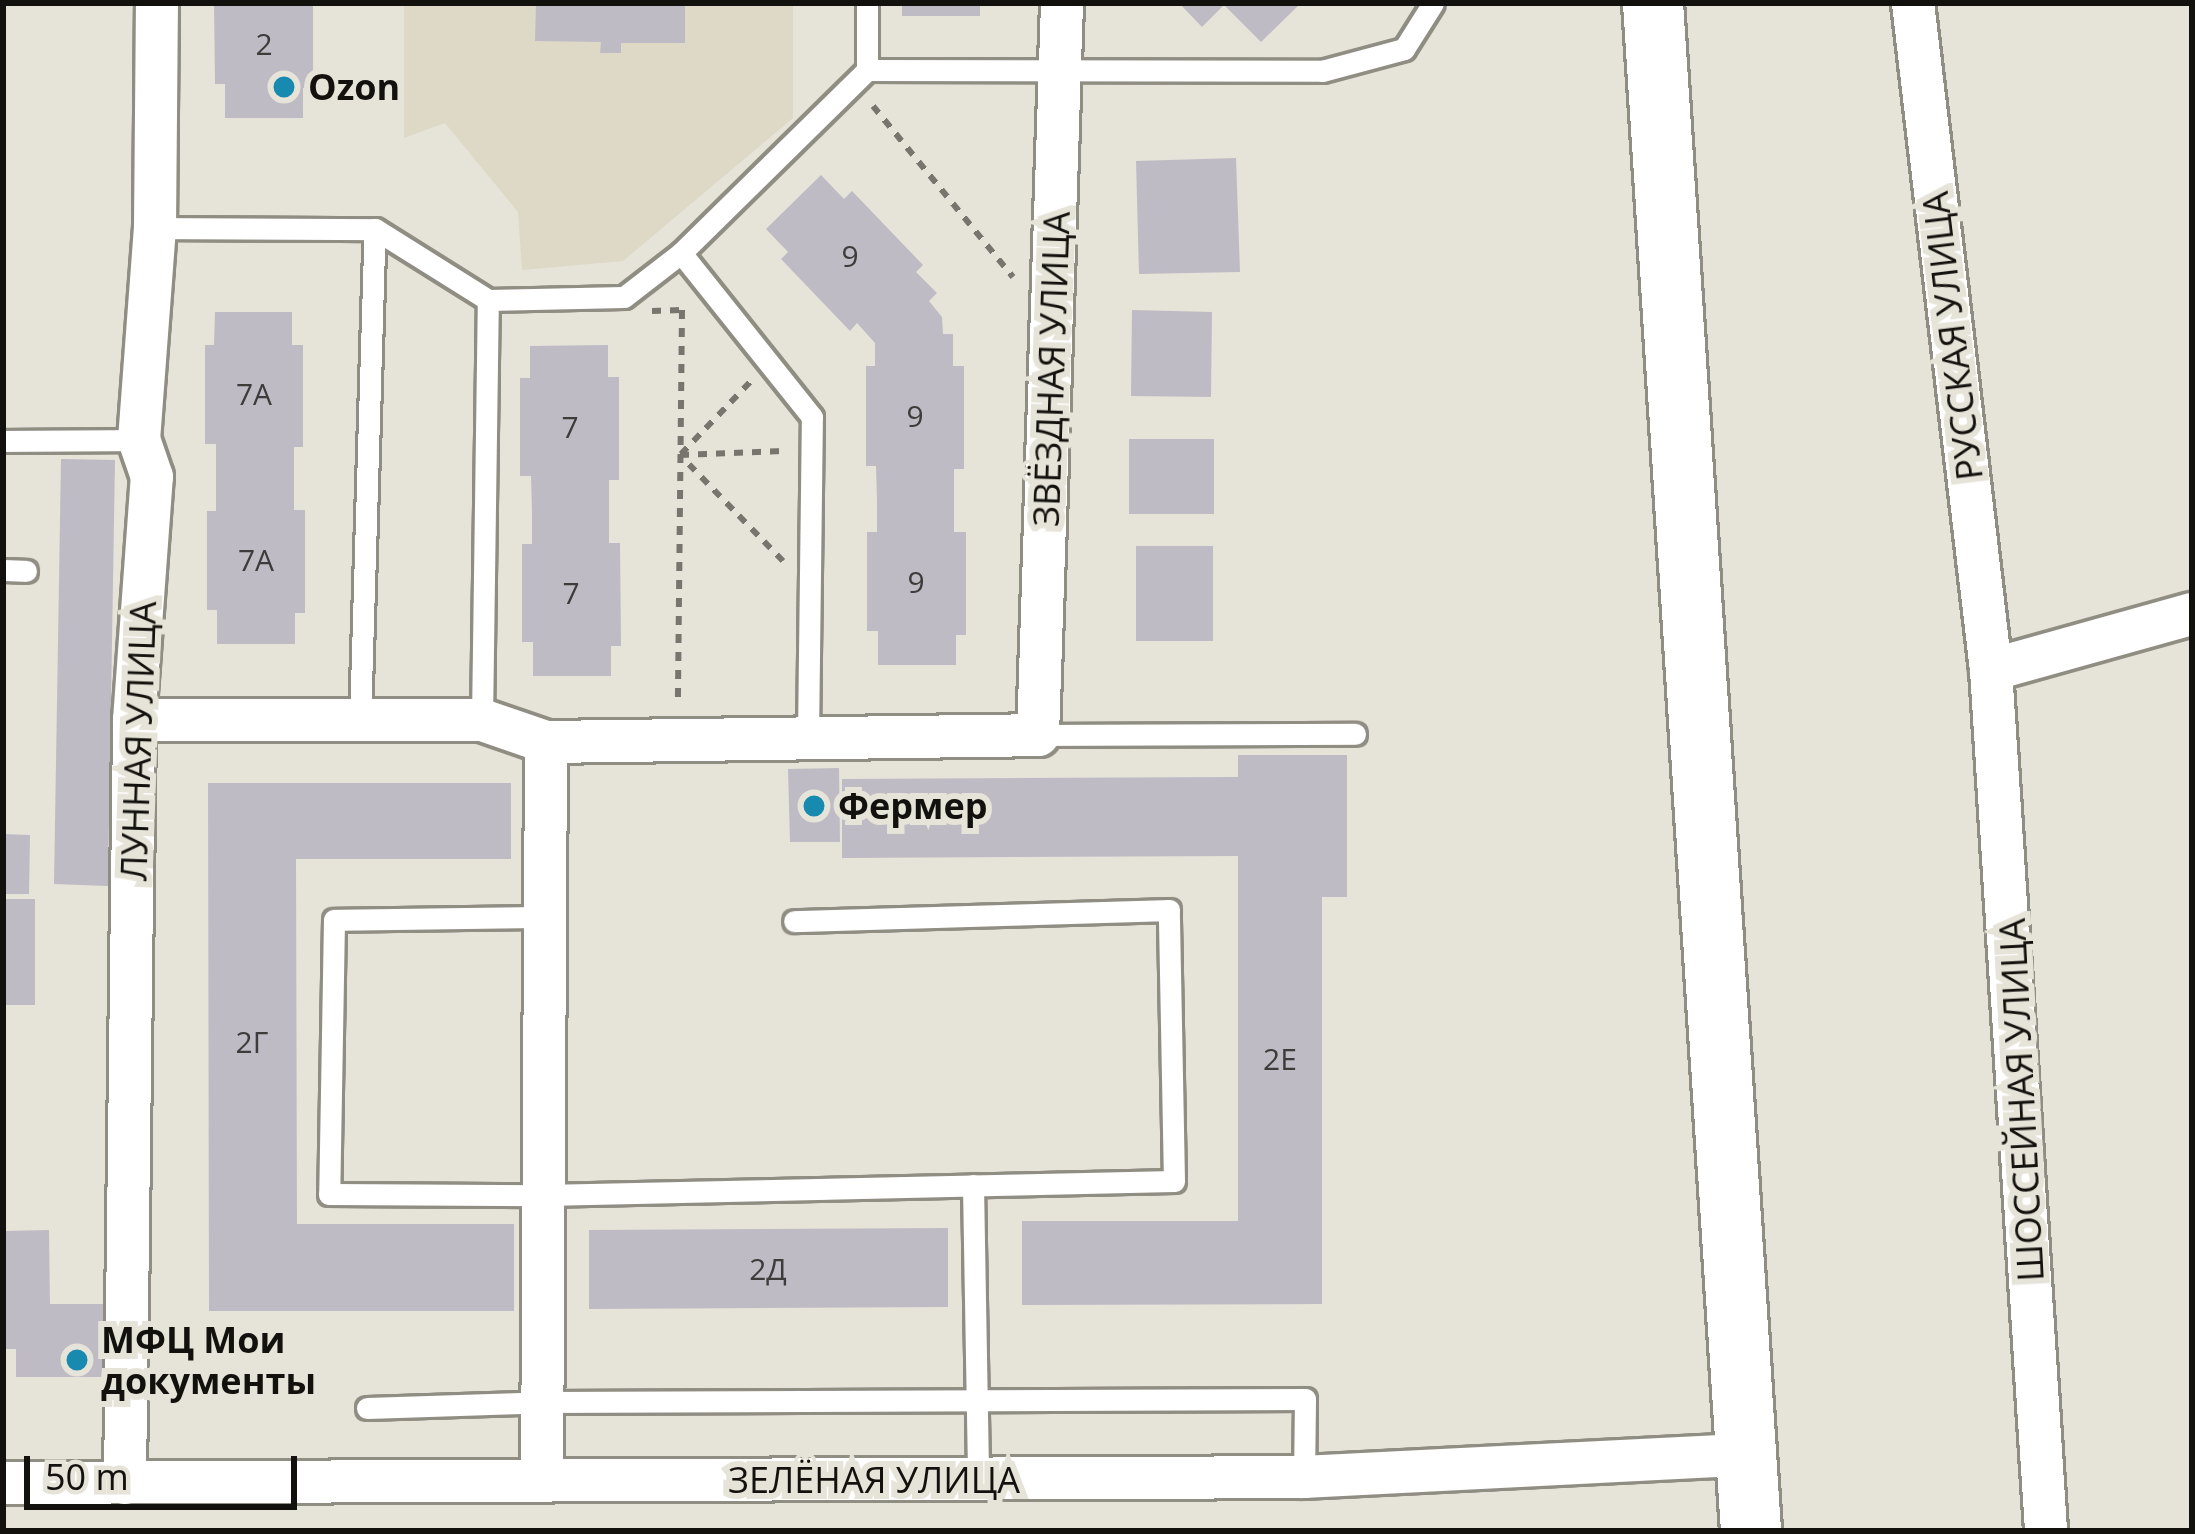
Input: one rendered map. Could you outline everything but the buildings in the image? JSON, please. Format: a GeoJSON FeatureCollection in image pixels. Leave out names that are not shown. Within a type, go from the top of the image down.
{"type":"FeatureCollection","features":[{"type":"Feature","properties":{"kind":"main road"},"geometry":{"type":"LineString","coordinates":[[1653,3],[1751,1531]]}},
{"type":"Feature","properties":{"kind":"street","name":"ЛУННАЯ УЛИЦА"},"geometry":{"type":"LineString","coordinates":[[125,1483],[134,720],[152,477],[140,440],[155,228],[158,3]]}},
{"type":"Feature","properties":{"kind":"street","name":"ЗВЁЗДНАЯ УЛИЦА"},"geometry":{"type":"LineString","coordinates":[[1038,735],[1062,3]]}},
{"type":"Feature","properties":{"kind":"street","name":"РУССКАЯ УЛИЦА"},"geometry":{"type":"LineString","coordinates":[[1913,3],[1991,670]]}},
{"type":"Feature","properties":{"kind":"street"},"geometry":{"type":"LineString","coordinates":[[1991,670],[2192,614]]}},
{"type":"Feature","properties":{"kind":"street","name":"ШОССЕЙНАЯ УЛИЦА"},"geometry":{"type":"LineString","coordinates":[[1991,670],[2046,1531]]}},
{"type":"Feature","properties":{"kind":"street"},"geometry":{"type":"LineString","coordinates":[[134,720],[482,720],[545,742],[1038,735]]}},
{"type":"Feature","properties":{"kind":"street"},"geometry":{"type":"LineString","coordinates":[[542,1481],[545,742]]}},
{"type":"Feature","properties":{"kind":"street","name":"ЗЕЛЁНАЯ УЛИЦА"},"geometry":{"type":"LineString","coordinates":[[3,1483],[1304,1477],[1744,1455]]}},
{"type":"Feature","properties":{"kind":"lane"},"geometry":{"type":"LineString","coordinates":[[155,228],[375,229],[488,299],[624,296],[681,253],[861,76],[866,3]]}},
{"type":"Feature","properties":{"kind":"lane"},"geometry":{"type":"LineString","coordinates":[[861,76],[1322,71],[1404,49],[1432,3]]}},
{"type":"Feature","properties":{"kind":"lane"},"geometry":{"type":"LineString","coordinates":[[360,722],[375,229]]}},
{"type":"Feature","properties":{"kind":"lane"},"geometry":{"type":"LineString","coordinates":[[681,253],[812,417],[808,737]]}},
{"type":"Feature","properties":{"kind":"lane"},"geometry":{"type":"LineString","coordinates":[[482,720],[488,299]]}},
{"type":"Feature","properties":{"kind":"lane"},"geometry":{"type":"LineString","coordinates":[[3,441],[140,440]]}},
{"type":"Feature","properties":{"kind":"lane"},"geometry":{"type":"LineString","coordinates":[[1038,735],[1354,734]]}},
{"type":"Feature","properties":{"kind":"lane"},"geometry":{"type":"LineString","coordinates":[[545,916],[334,920],[328,1194],[544,1195],[1174,1181],[1168,910],[794,922]]}},
{"type":"Feature","properties":{"kind":"lane"},"geometry":{"type":"LineString","coordinates":[[973,1185],[977,1480]]}},
{"type":"Feature","properties":{"kind":"lane"},"geometry":{"type":"LineString","coordinates":[[367,1408],[544,1402],[1304,1399],[1304,1477]]}},
{"type":"Feature","properties":{"kind":"path"},"geometry":{"type":"LineString","coordinates":[[861,76],[871,103],[1053,326]]}},
{"type":"Feature","properties":{"kind":"path"},"geometry":{"type":"LineString","coordinates":[[854,118],[885,94]]}},
{"type":"Feature","properties":{"kind":"path"},"geometry":{"type":"LineString","coordinates":[[640,311],[682,310],[678,740]]}},
{"type":"Feature","properties":{"kind":"path"},"geometry":{"type":"LineString","coordinates":[[680,455],[768,363]]}},
{"type":"Feature","properties":{"kind":"path"},"geometry":{"type":"LineString","coordinates":[[680,455],[811,450]]}},
{"type":"Feature","properties":{"kind":"path"},"geometry":{"type":"LineString","coordinates":[[680,455],[810,588]]}},
{"type":"Feature","properties":{"kind":"shaded area"},"geometry":{"type":"Polygon","coordinates":[[[404,3],[793,3],[793,118],[623,261],[522,270],[518,212],[445,123],[404,138],[404,3]]]}},
{"type":"Feature","properties":{"kind":"place","name":"Ozon"},"geometry":{"type":"Point","coordinates":[284,87]}},
{"type":"Feature","properties":{"kind":"place","name":"Фермер"},"geometry":{"type":"Point","coordinates":[814,806]}},
{"type":"Feature","properties":{"kind":"place","name":"МФЦ Мои документы"},"geometry":{"type":"Point","coordinates":[77,1360]}}]}
